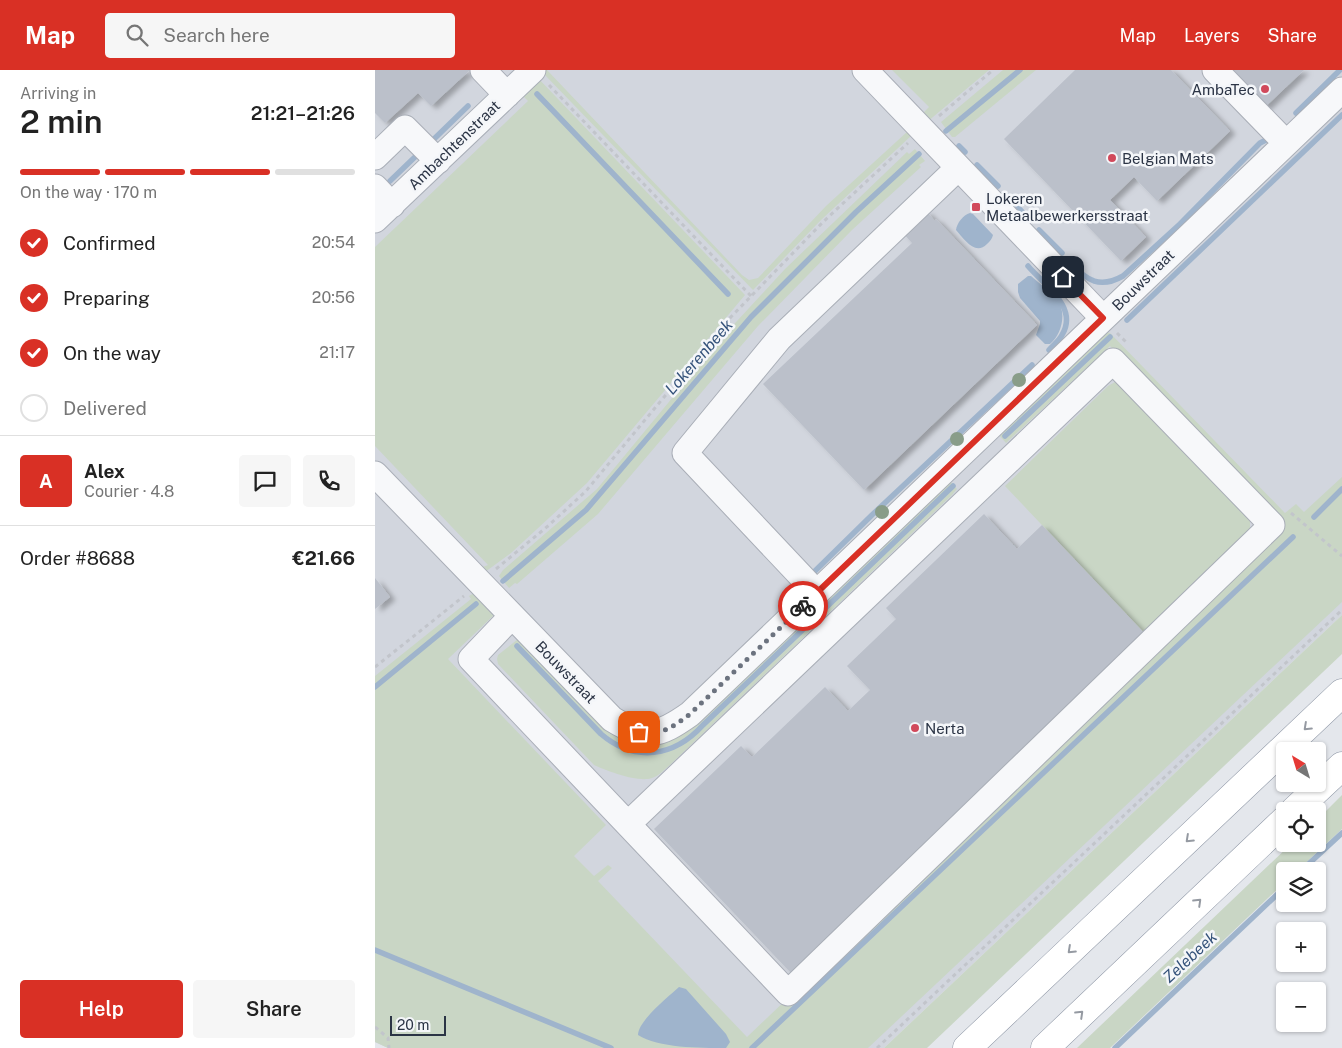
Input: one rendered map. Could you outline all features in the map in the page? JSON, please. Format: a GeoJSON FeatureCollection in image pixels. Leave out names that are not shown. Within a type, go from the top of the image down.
{"type":"FeatureCollection","features":[{"type":"Feature","properties":{"kind":"highway"},"geometry":{"type":"LineString","coordinates":[[967,1048],[1342,693]]}},
{"type":"Feature","properties":{"kind":"highway"},"geometry":{"type":"LineString","coordinates":[[1304,802],[1342,766]]}},
{"type":"Feature","properties":{"kind":"highway"},"geometry":{"type":"LineString","coordinates":[[1045,1048],[1276,829]]}},
{"type":"Feature","properties":{"kind":"street"},"geometry":{"type":"LineString","coordinates":[[483,70],[507,95]]}},
{"type":"Feature","properties":{"kind":"street"},"geometry":{"type":"LineString","coordinates":[[865,70],[1103,318]]}},
{"type":"Feature","properties":{"kind":"street"},"geometry":{"type":"LineString","coordinates":[[1215,70],[1286,143]]}},
{"type":"Feature","properties":{"kind":"street","name":"Ambachtenstraat"},"geometry":{"type":"LineString","coordinates":[[383,213],[507,95],[540,77]]}},
{"type":"Feature","properties":{"kind":"street","name":"Bouwstraat"},"geometry":{"type":"LineString","coordinates":[[375,474],[612,719],[628,729],[650,734],[672,727],[690,714],[1342,90]]}},
{"type":"Feature","properties":{"kind":"street"},"geometry":{"type":"LineString","coordinates":[[375,157],[405,128],[438,161]]}},
{"type":"Feature","properties":{"kind":"street"},"geometry":{"type":"LineString","coordinates":[[817,593],[685,453],[779,339],[958,168]]}},
{"type":"Feature","properties":{"kind":"street"},"geometry":{"type":"LineString","coordinates":[[375,187],[383,213]]}},
{"type":"Feature","properties":{"kind":"street"},"geometry":{"type":"LineString","coordinates":[[512,616],[471,660],[788,992],[1272,525],[1113,361],[629,824]]}},
{"type":"Feature","properties":{"kind":"path"},"geometry":{"type":"LineString","coordinates":[[375,667],[449,609],[548,526],[586,491],[728,320],[751,296],[824,221],[923,130],[993,70]]}},
{"type":"Feature","properties":{"kind":"path"},"geometry":{"type":"LineString","coordinates":[[540,77],[751,296]]}},
{"type":"Feature","properties":{"kind":"path"},"geometry":{"type":"LineString","coordinates":[[877,1048],[1342,610]]}},
{"type":"Feature","properties":{"kind":"path"},"geometry":{"type":"LineString","coordinates":[[375,1026],[388,1038],[389,1048]]}},
{"type":"Feature","properties":{"kind":"shaded area"},"geometry":{"type":"Polygon","coordinates":[[[375,70],[1342,70],[1342,615],[884,1048],[388,1048],[375,1042],[375,70]]]}},
{"type":"Feature","properties":{"kind":"green space"},"geometry":{"type":"Polygon","coordinates":[[[547,70],[742,275],[749,280],[758,278],[826,206],[908,131],[912,135],[821,220],[753,290],[542,72],[547,70]]]}},
{"type":"Feature","properties":{"kind":"green space"},"geometry":{"type":"Polygon","coordinates":[[[892,70],[989,70],[927,122],[921,115],[929,107],[892,70]]]}},
{"type":"Feature","properties":{"kind":"green space"},"geometry":{"type":"Polygon","coordinates":[[[1003,70],[1036,70],[955,137],[952,137],[941,122],[1003,70]]]}},
{"type":"Feature","properties":{"kind":"green space"},"geometry":{"type":"Polygon","coordinates":[[[537,77],[745,295],[587,483],[511,553],[485,572],[480,568],[488,565],[375,446],[375,247],[528,101],[520,93],[537,77]]]}},
{"type":"Feature","properties":{"kind":"green space"},"geometry":{"type":"Polygon","coordinates":[[[915,149],[925,161],[919,165],[921,167],[852,230],[758,326],[598,514],[517,584],[515,583],[509,588],[499,576],[503,570],[597,489],[725,334],[785,269],[907,152],[909,154],[915,149]]]}},
{"type":"Feature","properties":{"kind":"green space"},"geometry":{"type":"Polygon","coordinates":[[[1105,332],[1110,333],[1285,513],[1296,504],[1304,512],[1342,477],[1342,602],[868,1048],[388,1048],[375,1042],[375,676],[471,599],[469,596],[476,592],[494,613],[493,616],[448,659],[606,825],[574,856],[594,876],[608,865],[612,868],[598,881],[747,1037],[954,840],[1274,516],[1110,346],[1006,443],[998,434],[1105,332]]]}},
{"type":"Feature","properties":{"kind":"green space"},"geometry":{"type":"Polygon","coordinates":[[[1115,382],[1124,384],[1250,514],[1250,538],[1146,635],[1005,486],[1108,386],[1115,382]]]}},
{"type":"Feature","properties":{"kind":"green space"},"geometry":{"type":"Polygon","coordinates":[[[949,480],[957,489],[952,495],[671,764],[655,777],[646,779],[631,778],[594,765],[498,664],[498,655],[518,639],[522,640],[609,731],[628,741],[647,744],[666,741],[676,737],[685,731],[949,480]]]}},
{"type":"Feature","properties":{"kind":"green space"},"geometry":{"type":"Polygon","coordinates":[[[1342,615],[1342,654],[927,1048],[884,1048],[1342,615]]]}},
{"type":"Feature","properties":{"kind":"green space"},"geometry":{"type":"Polygon","coordinates":[[[1342,795],[1342,829],[1326,844],[1326,811],[1342,795]]]}},
{"type":"Feature","properties":{"kind":"green space"},"geometry":{"type":"Polygon","coordinates":[[[1283,852],[1317,852],[1307,862],[1276,862],[1276,891],[1110,1048],[1077,1048],[1283,852]]]}},
{"type":"Feature","properties":{"kind":"water"},"geometry":{"type":"Polygon","coordinates":[[[970,213],[993,235],[990,241],[983,247],[978,248],[970,245],[956,230],[961,220],[970,213]]]}},
{"type":"Feature","properties":{"kind":"water"},"geometry":{"type":"Polygon","coordinates":[[[1028,276],[1031,276],[1049,291],[1061,306],[1060,330],[1050,344],[1045,344],[1036,335],[1040,321],[1020,298],[1018,292],[1018,284],[1028,276]]]}},
{"type":"Feature","properties":{"kind":"water"},"geometry":{"type":"Polygon","coordinates":[[[679,987],[686,989],[726,1034],[730,1042],[726,1048],[668,1045],[657,1043],[638,1035],[639,1029],[648,1016],[679,987]]]}},
{"type":"Feature","properties":{"kind":"building"},"geometry":{"type":"Polygon","coordinates":[[[375,70],[470,70],[431,106],[418,93],[385,123],[375,113],[375,70]]]}},
{"type":"Feature","properties":{"kind":"building","name":"Belgian Mats"},"geometry":{"type":"Polygon","coordinates":[[[1075,70],[1171,70],[1230,131],[1157,201],[1134,177],[1110,200],[1146,237],[1121,261],[1004,139],[1075,70]]]}},
{"type":"Feature","properties":{"kind":"building","name":"AmbaTec"},"geometry":{"type":"Polygon","coordinates":[[[1228,70],[1304,70],[1264,108],[1228,70]]]}},
{"type":"Feature","properties":{"kind":"building"},"geometry":{"type":"Polygon","coordinates":[[[926,211],[935,221],[936,219],[1037,325],[864,490],[763,384],[912,243],[903,233],[926,211]]]}},
{"type":"Feature","properties":{"kind":"building","name":"Nerta"},"geometry":{"type":"Polygon","coordinates":[[[984,514],[1017,549],[1042,525],[1146,635],[792,974],[654,829],[741,746],[752,757],[825,687],[848,711],[870,690],[847,666],[896,619],[886,608],[984,514]]]}},
{"type":"Feature","properties":{"kind":"building"},"geometry":{"type":"Polygon","coordinates":[[[375,578],[390,597],[375,609],[375,578]]]}},
{"type":"Feature","properties":{"kind":"waterway","name":"Lokerenbeek"},"geometry":{"type":"LineString","coordinates":[[946,131],[1020,70]]}},
{"type":"Feature","properties":{"kind":"waterway"},"geometry":{"type":"LineString","coordinates":[[1296,113],[1340,70]]}},
{"type":"Feature","properties":{"kind":"waterway"},"geometry":{"type":"LineString","coordinates":[[537,94],[728,294]]}},
{"type":"Feature","properties":{"kind":"waterway"},"geometry":{"type":"LineString","coordinates":[[434,139],[468,106]]}},
{"type":"Feature","properties":{"kind":"waterway"},"geometry":{"type":"LineString","coordinates":[[1127,320],[1342,115]]}},
{"type":"Feature","properties":{"kind":"waterway"},"geometry":{"type":"LineString","coordinates":[[1071,263],[1094,281],[1107,282],[1123,276],[1180,224],[1260,143],[1268,139]]}},
{"type":"Feature","properties":{"kind":"waterway"},"geometry":{"type":"LineString","coordinates":[[959,146],[965,152]]}},
{"type":"Feature","properties":{"kind":"waterway","name":"Lokerenbeek"},"geometry":{"type":"LineString","coordinates":[[503,581],[586,510],[751,317],[856,212],[919,154]]}},
{"type":"Feature","properties":{"kind":"waterway"},"geometry":{"type":"LineString","coordinates":[[390,181],[416,156]]}},
{"type":"Feature","properties":{"kind":"waterway"},"geometry":{"type":"LineString","coordinates":[[977,165],[998,186]]}},
{"type":"Feature","properties":{"kind":"waterway"},"geometry":{"type":"LineString","coordinates":[[1007,196],[1030,220]]}},
{"type":"Feature","properties":{"kind":"waterway"},"geometry":{"type":"LineString","coordinates":[[1039,230],[1062,253]]}},
{"type":"Feature","properties":{"kind":"waterway"},"geometry":{"type":"LineString","coordinates":[[1028,266],[1057,297],[1066,315],[1066,325],[1062,335],[1049,350]]}},
{"type":"Feature","properties":{"kind":"waterway"},"geometry":{"type":"LineString","coordinates":[[1005,436],[1110,337]]}},
{"type":"Feature","properties":{"kind":"waterway"},"geometry":{"type":"LineString","coordinates":[[815,571],[1032,365]]}},
{"type":"Feature","properties":{"kind":"waterway"},"geometry":{"type":"LineString","coordinates":[[517,646],[601,734],[627,749],[641,752],[667,750],[692,736],[953,486]]}},
{"type":"Feature","properties":{"kind":"waterway"},"geometry":{"type":"LineString","coordinates":[[1314,517],[1342,489]]}},
{"type":"Feature","properties":{"kind":"waterway"},"geometry":{"type":"LineString","coordinates":[[752,1048],[1293,537]]}},
{"type":"Feature","properties":{"kind":"waterway","name":"Lokerenbeek"},"geometry":{"type":"LineString","coordinates":[[375,687],[476,604]]}},
{"type":"Feature","properties":{"kind":"waterway","name":"Zelebeek"},"geometry":{"type":"LineString","coordinates":[[1311,862],[1342,833]]}},
{"type":"Feature","properties":{"kind":"waterway","name":"Zelebeek"},"geometry":{"type":"LineString","coordinates":[[1115,1048],[1276,896]]}},
{"type":"Feature","properties":{"kind":"waterway"},"geometry":{"type":"LineString","coordinates":[[375,950],[611,1048]]}},
{"type":"Feature","properties":{"kind":"way so far"},"geometry":{"type":"LineString","coordinates":[[639,732],[650,734],[672,727],[690,714],[803,606]]}},
{"type":"Feature","properties":{"kind":"place","name":"AmbaTec"},"geometry":{"type":"Point","coordinates":[1265,89]}},
{"type":"Feature","properties":{"kind":"place","name":"Belgian Mats"},"geometry":{"type":"Point","coordinates":[1112,158]}},
{"type":"Feature","properties":{"kind":"place","name":"Lokeren Metaalbewerkersstraat"},"geometry":{"type":"Point","coordinates":[976,207]}},
{"type":"Feature","properties":{"kind":"place","name":"Nerta"},"geometry":{"type":"Point","coordinates":[915,728]}},
{"type":"Feature","properties":{"kind":"route"},"geometry":{"type":"LineString","coordinates":[[803,606],[1103,318],[1063,277]]}}]}
